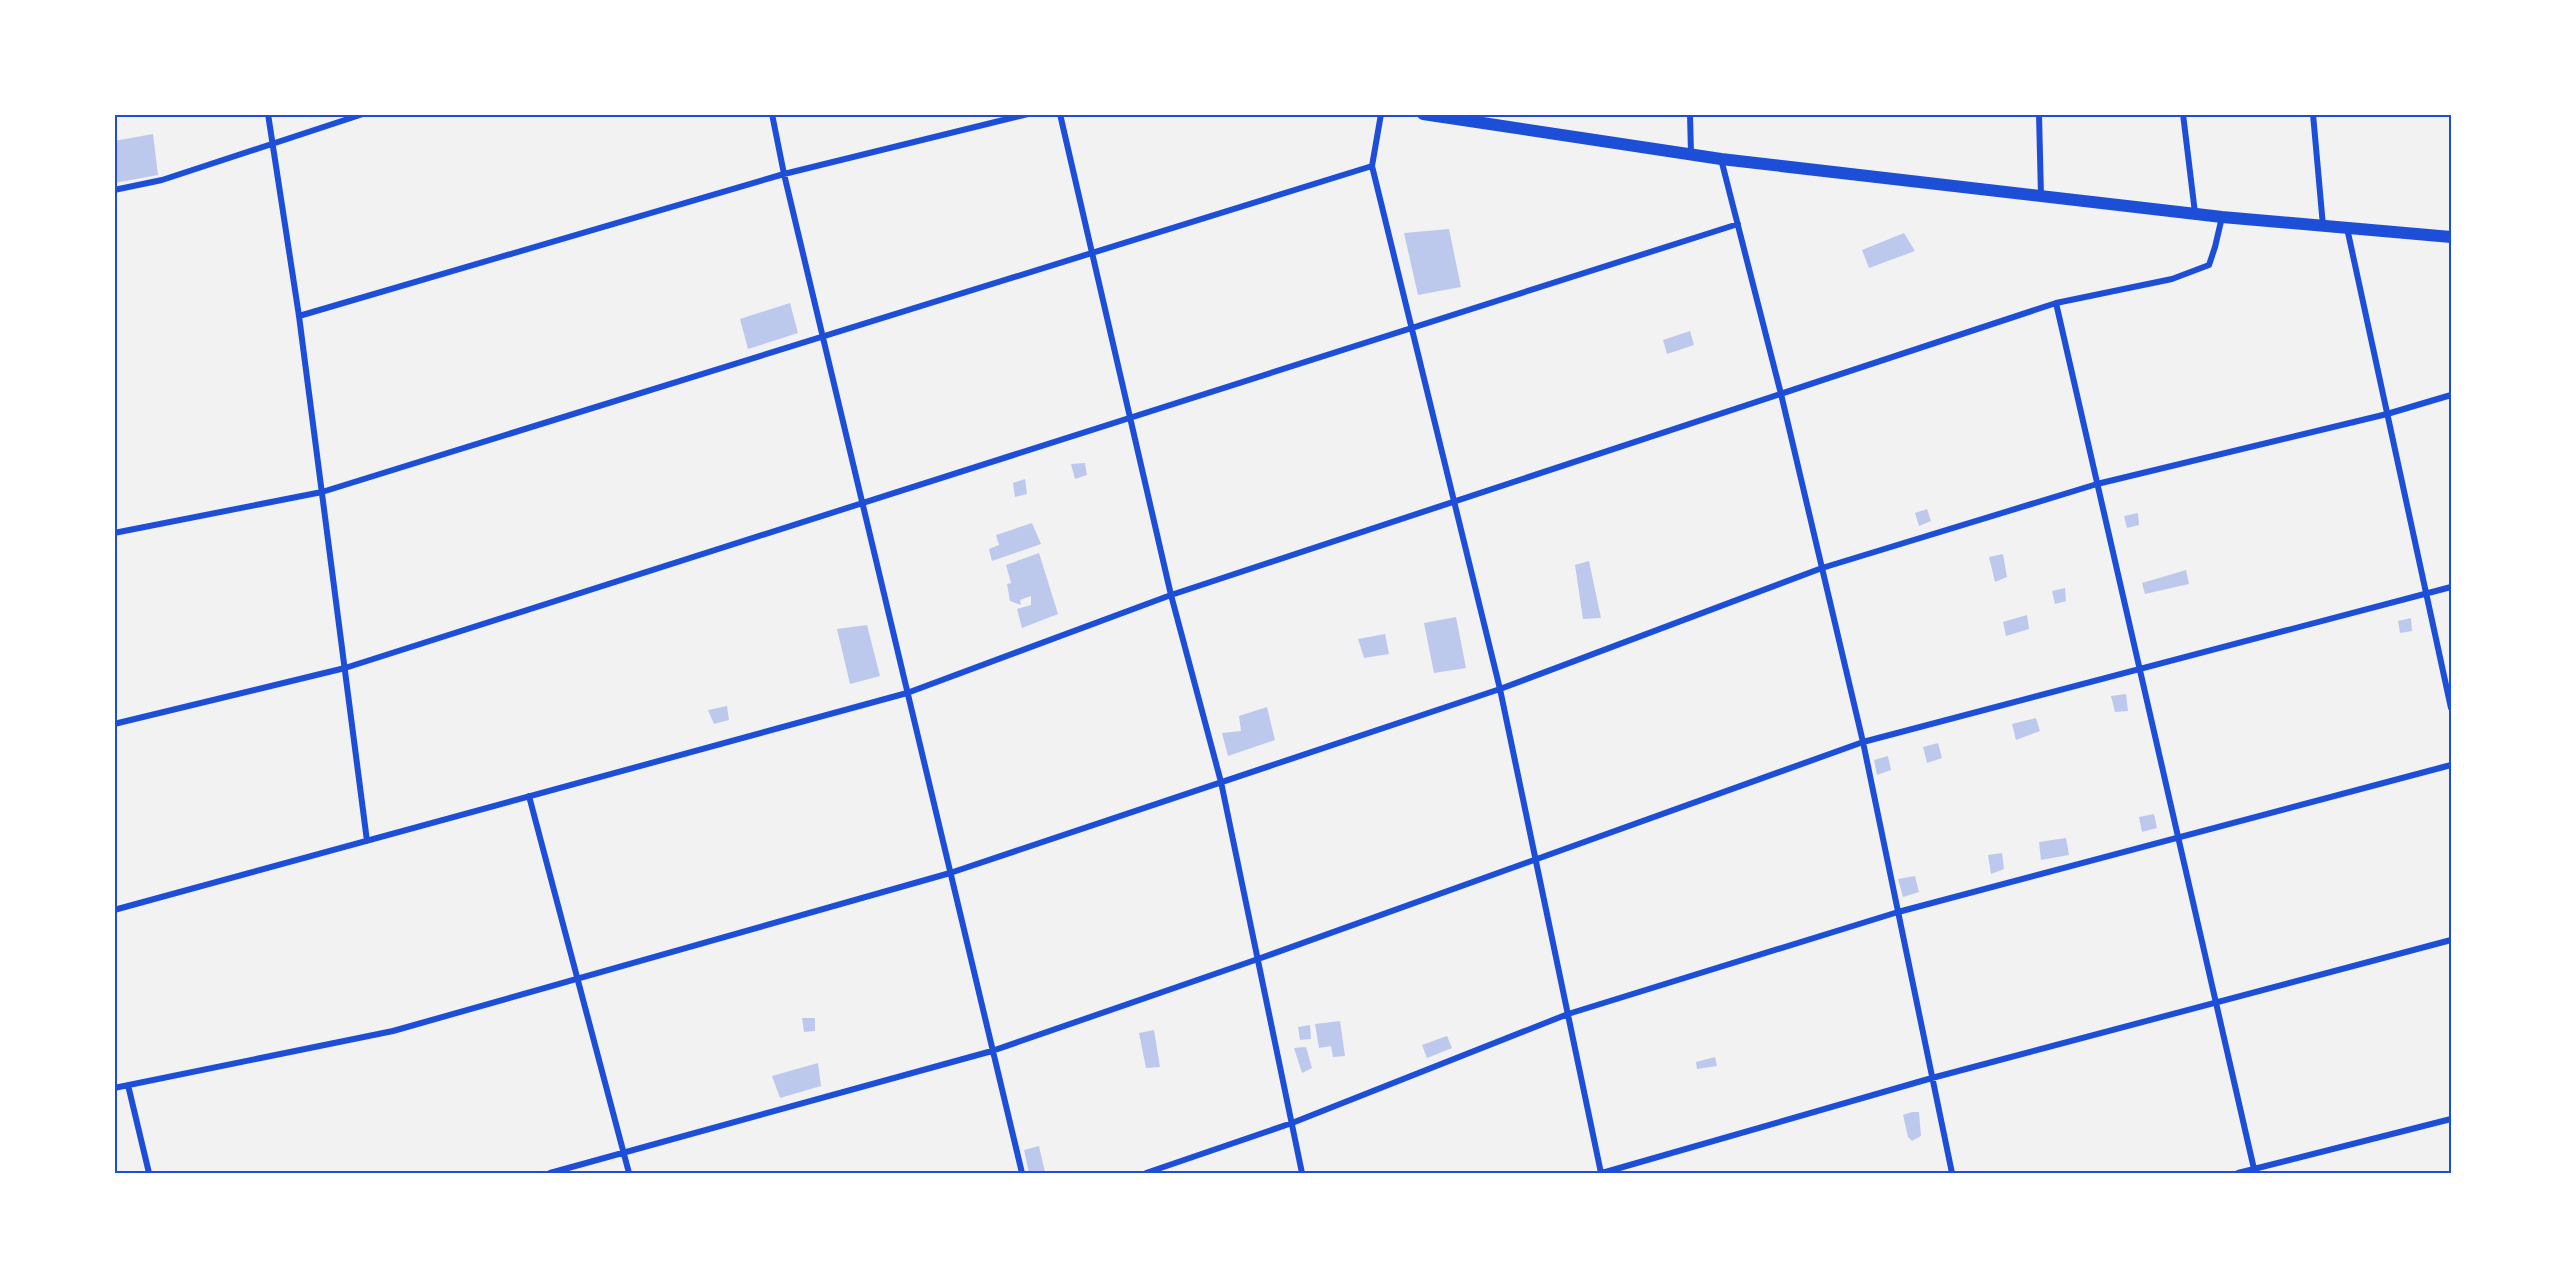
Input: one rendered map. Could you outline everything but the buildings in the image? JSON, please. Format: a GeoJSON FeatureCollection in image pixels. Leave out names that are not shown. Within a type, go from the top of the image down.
{"type":"FeatureCollection","features":[{"type":"Feature","properties":{"kind":"main road"},"geometry":{"type":"LineString","coordinates":[[1423,114],[1721,159],[2222,217],[2451,237]]}},
{"type":"Feature","properties":{"kind":"street"},"geometry":{"type":"LineString","coordinates":[[268,114],[299,316],[367,841]]}},
{"type":"Feature","properties":{"kind":"street"},"geometry":{"type":"LineString","coordinates":[[114,190],[162,180],[363,114]]}},
{"type":"Feature","properties":{"kind":"street"},"geometry":{"type":"LineString","coordinates":[[772,114],[784,174],[1022,1173]]}},
{"type":"Feature","properties":{"kind":"street"},"geometry":{"type":"LineString","coordinates":[[299,316],[784,174],[1028,114]]}},
{"type":"Feature","properties":{"kind":"street"},"geometry":{"type":"LineString","coordinates":[[1060,114],[1171,595],[1221,782],[1302,1173]]}},
{"type":"Feature","properties":{"kind":"street"},"geometry":{"type":"LineString","coordinates":[[1381,114],[1372,166],[1500,688],[1601,1173],[1932,1078],[2451,940]]}},
{"type":"Feature","properties":{"kind":"street"},"geometry":{"type":"LineString","coordinates":[[1690,114],[1691,154]]}},
{"type":"Feature","properties":{"kind":"street"},"geometry":{"type":"LineString","coordinates":[[2039,114],[2042,196]]}},
{"type":"Feature","properties":{"kind":"street"},"geometry":{"type":"LineString","coordinates":[[2183,114],[2195,214]]}},
{"type":"Feature","properties":{"kind":"street"},"geometry":{"type":"LineString","coordinates":[[2313,114],[2323,226]]}},
{"type":"Feature","properties":{"kind":"street"},"geometry":{"type":"LineString","coordinates":[[1721,159],[1781,394],[1863,742],[1952,1173]]}},
{"type":"Feature","properties":{"kind":"street"},"geometry":{"type":"LineString","coordinates":[[114,533],[322,492],[1372,166]]}},
{"type":"Feature","properties":{"kind":"street"},"geometry":{"type":"LineString","coordinates":[[114,910],[908,693],[1171,595],[2056,303],[2172,279],[2209,265],[2216,247],[2222,217]]}},
{"type":"Feature","properties":{"kind":"street"},"geometry":{"type":"LineString","coordinates":[[114,724],[345,668],[1738,224]]}},
{"type":"Feature","properties":{"kind":"street"},"geometry":{"type":"LineString","coordinates":[[2347,228],[2451,708]]}},
{"type":"Feature","properties":{"kind":"street"},"geometry":{"type":"LineString","coordinates":[[2056,303],[2254,1169]]}},
{"type":"Feature","properties":{"kind":"street"},"geometry":{"type":"LineString","coordinates":[[114,1088],[393,1031],[950,873],[1500,688],[1822,568],[2097,484],[2387,414],[2451,395]]}},
{"type":"Feature","properties":{"kind":"street"},"geometry":{"type":"LineString","coordinates":[[550,1173],[992,1051],[1258,959],[1863,742],[2451,587]]}},
{"type":"Feature","properties":{"kind":"street"},"geometry":{"type":"LineString","coordinates":[[1146,1173],[1292,1123],[1568,1014],[1898,912],[2451,765]]}},
{"type":"Feature","properties":{"kind":"street"},"geometry":{"type":"LineString","coordinates":[[529,796],[629,1173]]}},
{"type":"Feature","properties":{"kind":"street"},"geometry":{"type":"LineString","coordinates":[[128,1085],[149,1173]]}},
{"type":"Feature","properties":{"kind":"street"},"geometry":{"type":"LineString","coordinates":[[2238,1173],[2451,1119]]}}]}
